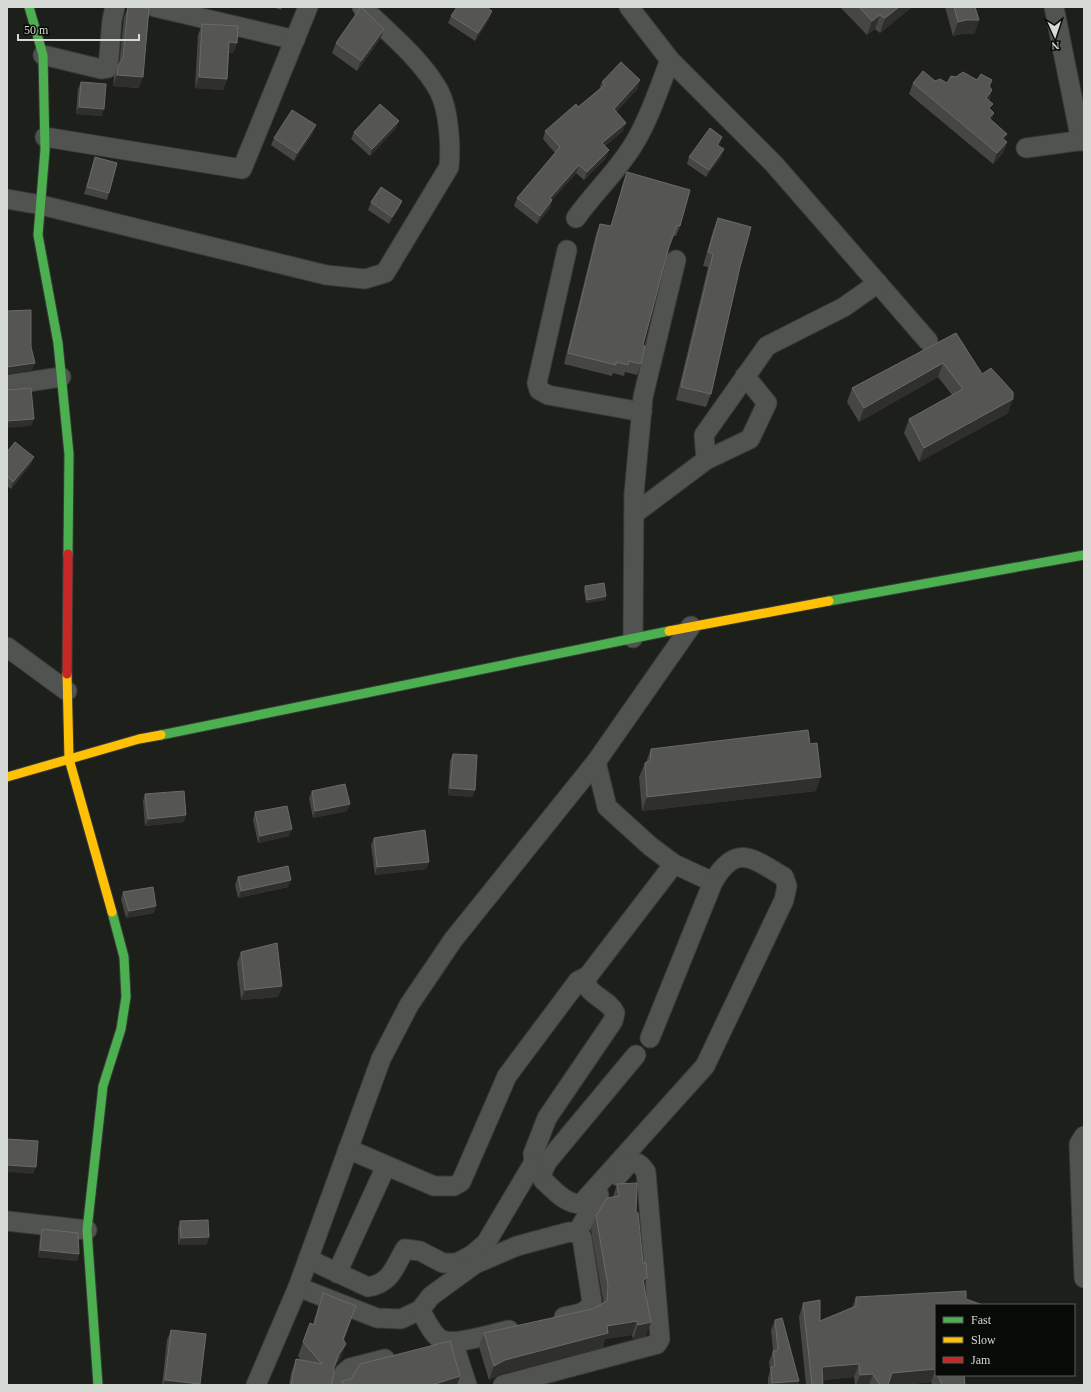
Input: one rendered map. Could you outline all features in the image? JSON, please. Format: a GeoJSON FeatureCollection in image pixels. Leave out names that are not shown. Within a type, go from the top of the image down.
{"type":"FeatureCollection","features":[{"type":"Feature","properties":{"kind":"street"},"geometry":{"type":"LineString","coordinates":[[29,7],[43,55],[45,137],[38,235],[58,343],[69,454],[67,691],[69,759],[124,957],[126,997],[121,1029],[103,1086],[87,1230],[98,1385]]}},
{"type":"Feature","properties":{"kind":"street"},"geometry":{"type":"LineString","coordinates":[[43,55],[101,69],[108,68],[112,20],[116,7]]}},
{"type":"Feature","properties":{"kind":"street"},"geometry":{"type":"LineString","coordinates":[[155,7],[295,40]]}},
{"type":"Feature","properties":{"kind":"street"},"geometry":{"type":"LineString","coordinates":[[45,137],[242,169],[308,7]]}},
{"type":"Feature","properties":{"kind":"street"},"geometry":{"type":"LineString","coordinates":[[7,199],[41,205],[326,275],[365,279],[385,273],[449,167],[451,149],[445,110],[440,92],[427,72],[362,7]]}},
{"type":"Feature","properties":{"kind":"street"},"geometry":{"type":"LineString","coordinates":[[630,7],[670,60],[774,164],[928,341]]}},
{"type":"Feature","properties":{"kind":"street"},"geometry":{"type":"LineString","coordinates":[[1026,148],[1082,141],[1054,7]]}},
{"type":"Feature","properties":{"kind":"street"},"geometry":{"type":"LineString","coordinates":[[576,218],[622,162],[635,142],[649,114],[670,60]]}},
{"type":"Feature","properties":{"kind":"street"},"geometry":{"type":"LineString","coordinates":[[567,250],[537,383],[539,390],[548,395],[642,412]]}},
{"type":"Feature","properties":{"kind":"street"},"geometry":{"type":"LineString","coordinates":[[633,638],[634,494],[642,412],[644,397],[676,260]]}},
{"type":"Feature","properties":{"kind":"street"},"geometry":{"type":"LineString","coordinates":[[706,460],[704,436],[767,346],[844,307],[878,283]]}},
{"type":"Feature","properties":{"kind":"street"},"geometry":{"type":"LineString","coordinates":[[634,514],[706,460],[750,440],[767,403],[745,376]]}},
{"type":"Feature","properties":{"kind":"street"},"geometry":{"type":"LineString","coordinates":[[7,385],[61,377]]}},
{"type":"Feature","properties":{"kind":"street"},"geometry":{"type":"LineString","coordinates":[[7,777],[139,739],[691,626],[1084,555]]}},
{"type":"Feature","properties":{"kind":"street"},"geometry":{"type":"LineString","coordinates":[[256,1385],[298,1287],[381,1059],[409,1005],[453,940],[596,762],[691,626]]}},
{"type":"Feature","properties":{"kind":"street"},"geometry":{"type":"LineString","coordinates":[[7,647],[67,691]]}},
{"type":"Feature","properties":{"kind":"street"},"geometry":{"type":"LineString","coordinates":[[596,762],[607,807],[650,846],[674,864],[713,882]]}},
{"type":"Feature","properties":{"kind":"street"},"geometry":{"type":"LineString","coordinates":[[650,1038],[713,882],[728,861],[737,858],[752,858],[784,877],[787,886],[784,900],[705,1066],[581,1204],[573,1204],[566,1200],[543,1180],[533,1154],[547,1118],[613,1021],[615,1013],[611,1005],[590,991],[586,985],[588,976],[674,864]]}},
{"type":"Feature","properties":{"kind":"street"},"geometry":{"type":"LineString","coordinates":[[348,1149],[434,1186],[454,1186],[461,1182],[507,1076],[578,981],[588,976]]}},
{"type":"Feature","properties":{"kind":"street"},"geometry":{"type":"LineString","coordinates":[[308,1259],[368,1287],[378,1285],[386,1281],[405,1250],[420,1250],[443,1263],[457,1263],[472,1255],[486,1243],[538,1167],[547,1162],[636,1055]]}},
{"type":"Feature","properties":{"kind":"street"},"geometry":{"type":"LineString","coordinates":[[1084,1136],[1079,1144],[1084,1278]]}},
{"type":"Feature","properties":{"kind":"street"},"geometry":{"type":"LineString","coordinates":[[503,1385],[657,1344],[660,1339],[648,1188],[646,1172],[641,1164],[637,1162],[630,1162],[599,1194],[577,1233]]}},
{"type":"Feature","properties":{"kind":"street"},"geometry":{"type":"LineString","coordinates":[[337,1273],[386,1166]]}},
{"type":"Feature","properties":{"kind":"street"},"geometry":{"type":"LineString","coordinates":[[7,1221],[87,1230]]}},
{"type":"Feature","properties":{"kind":"street"},"geometry":{"type":"LineString","coordinates":[[298,1287],[383,1319],[401,1319],[420,1310],[431,1296],[475,1264],[518,1246],[569,1232],[577,1233],[582,1238],[592,1302],[590,1308],[584,1312],[546,1321]]}},
{"type":"Feature","properties":{"kind":"street"},"geometry":{"type":"LineString","coordinates":[[420,1310],[441,1340],[453,1342]]}},
{"type":"Feature","properties":{"kind":"street"},"geometry":{"type":"LineString","coordinates":[[424,1350],[522,1326]]}},
{"type":"Feature","properties":{"kind":"street"},"geometry":{"type":"LineString","coordinates":[[453,1342],[467,1385]]}},
{"type":"Feature","properties":{"kind":"street"},"geometry":{"type":"LineString","coordinates":[[339,1385],[344,1373],[350,1368],[402,1355]]}},
{"type":"Feature","properties":{"kind":"building"},"geometry":{"type":"Polygon","coordinates":[[[128,7],[149,8],[143,77],[117,75],[118,66],[123,58],[128,7]]]}},
{"type":"Feature","properties":{"kind":"building"},"geometry":{"type":"Polygon","coordinates":[[[361,7],[384,29],[361,61],[336,43],[361,7]]]}},
{"type":"Feature","properties":{"kind":"building"},"geometry":{"type":"Polygon","coordinates":[[[457,7],[486,7],[492,11],[478,33],[451,16],[457,7]]]}},
{"type":"Feature","properties":{"kind":"building"},"geometry":{"type":"Polygon","coordinates":[[[859,7],[899,7],[885,18],[880,15],[872,21],[859,7]]]}},
{"type":"Feature","properties":{"kind":"building"},"geometry":{"type":"Polygon","coordinates":[[[954,7],[975,7],[979,20],[966,20],[958,22],[954,7]]]}},
{"type":"Feature","properties":{"kind":"building"},"geometry":{"type":"Polygon","coordinates":[[[202,24],[238,26],[237,43],[229,42],[227,79],[199,77],[202,24]]]}},
{"type":"Feature","properties":{"kind":"building"},"geometry":{"type":"Polygon","coordinates":[[[621,62],[640,80],[614,109],[626,123],[602,143],[609,150],[587,172],[579,165],[550,198],[552,200],[540,216],[517,198],[560,147],[545,131],[576,104],[578,107],[605,85],[602,82],[621,62]]]}},
{"type":"Feature","properties":{"kind":"building"},"geometry":{"type":"Polygon","coordinates":[[[923,71],[935,81],[940,79],[947,83],[951,76],[956,77],[963,72],[977,80],[981,74],[992,80],[989,86],[992,90],[986,98],[993,104],[989,108],[994,113],[989,118],[1007,134],[1002,138],[1007,142],[997,153],[913,83],[923,71]]]}},
{"type":"Feature","properties":{"kind":"building"},"geometry":{"type":"Polygon","coordinates":[[[81,82],[106,84],[104,109],[79,107],[81,82]]]}},
{"type":"Feature","properties":{"kind":"building"},"geometry":{"type":"Polygon","coordinates":[[[380,104],[399,121],[372,149],[354,132],[380,104]]]}},
{"type":"Feature","properties":{"kind":"building"},"geometry":{"type":"Polygon","coordinates":[[[292,110],[316,125],[297,153],[274,138],[292,110]]]}},
{"type":"Feature","properties":{"kind":"building"},"geometry":{"type":"Polygon","coordinates":[[[710,128],[722,137],[717,145],[724,149],[709,170],[689,157],[710,128]]]}},
{"type":"Feature","properties":{"kind":"building"},"geometry":{"type":"Polygon","coordinates":[[[95,157],[117,163],[109,193],[87,187],[95,157]]]}},
{"type":"Feature","properties":{"kind":"building"},"geometry":{"type":"Polygon","coordinates":[[[627,172],[690,190],[680,226],[677,225],[669,247],[643,345],[645,346],[641,364],[629,361],[628,365],[616,362],[616,365],[568,353],[600,224],[611,226],[627,172]]]}},
{"type":"Feature","properties":{"kind":"building"},"geometry":{"type":"Polygon","coordinates":[[[381,187],[402,201],[392,217],[371,202],[381,187]]]}},
{"type":"Feature","properties":{"kind":"building"},"geometry":{"type":"Polygon","coordinates":[[[718,218],[751,227],[740,267],[711,394],[681,387],[713,254],[708,252],[718,218]]]}},
{"type":"Feature","properties":{"kind":"building"},"geometry":{"type":"Polygon","coordinates":[[[31,310],[31,347],[35,363],[7,367],[7,311],[31,310]]]}},
{"type":"Feature","properties":{"kind":"building"},"geometry":{"type":"Polygon","coordinates":[[[956,333],[982,374],[991,368],[1013,392],[1013,399],[924,448],[909,419],[963,389],[943,363],[864,408],[852,388],[956,333]]]}},
{"type":"Feature","properties":{"kind":"building"},"geometry":{"type":"Polygon","coordinates":[[[31,388],[34,419],[7,421],[7,390],[31,388]]]}},
{"type":"Feature","properties":{"kind":"building"},"geometry":{"type":"Polygon","coordinates":[[[15,442],[34,457],[13,482],[7,476],[7,452],[15,442]]]}},
{"type":"Feature","properties":{"kind":"building"},"geometry":{"type":"Polygon","coordinates":[[[604,583],[606,596],[587,600],[585,586],[604,583]]]}},
{"type":"Feature","properties":{"kind":"building"},"geometry":{"type":"Polygon","coordinates":[[[808,730],[810,744],[817,743],[821,777],[647,797],[645,763],[650,761],[651,749],[808,730]]]}},
{"type":"Feature","properties":{"kind":"building"},"geometry":{"type":"Polygon","coordinates":[[[453,754],[477,755],[475,790],[450,788],[453,754]]]}},
{"type":"Feature","properties":{"kind":"building"},"geometry":{"type":"Polygon","coordinates":[[[345,784],[350,804],[315,811],[312,791],[345,784]]]}},
{"type":"Feature","properties":{"kind":"building"},"geometry":{"type":"Polygon","coordinates":[[[184,791],[186,815],[148,819],[145,794],[184,791]]]}},
{"type":"Feature","properties":{"kind":"building"},"geometry":{"type":"Polygon","coordinates":[[[287,806],[292,829],[260,836],[255,812],[287,806]]]}},
{"type":"Feature","properties":{"kind":"building"},"geometry":{"type":"Polygon","coordinates":[[[425,830],[429,862],[377,867],[374,838],[425,830]]]}},
{"type":"Feature","properties":{"kind":"building"},"geometry":{"type":"Polygon","coordinates":[[[288,866],[291,880],[241,891],[238,877],[288,866]]]}},
{"type":"Feature","properties":{"kind":"building"},"geometry":{"type":"Polygon","coordinates":[[[153,887],[156,906],[129,911],[123,892],[153,887]]]}},
{"type":"Feature","properties":{"kind":"building"},"geometry":{"type":"Polygon","coordinates":[[[277,943],[282,986],[245,990],[241,952],[277,943]]]}},
{"type":"Feature","properties":{"kind":"building"},"geometry":{"type":"Polygon","coordinates":[[[7,1139],[38,1141],[36,1167],[7,1165],[7,1139]]]}},
{"type":"Feature","properties":{"kind":"building"},"geometry":{"type":"Polygon","coordinates":[[[637,1183],[636,1212],[638,1213],[643,1263],[646,1263],[647,1278],[643,1280],[651,1322],[638,1325],[637,1321],[607,1326],[608,1333],[505,1360],[494,1366],[484,1333],[592,1309],[607,1301],[608,1286],[596,1216],[607,1198],[619,1196],[617,1184],[637,1183]]]}},
{"type":"Feature","properties":{"kind":"building"},"geometry":{"type":"Polygon","coordinates":[[[208,1220],[209,1237],[181,1238],[180,1221],[208,1220]]]}},
{"type":"Feature","properties":{"kind":"building"},"geometry":{"type":"Polygon","coordinates":[[[42,1229],[78,1233],[79,1254],[40,1250],[42,1229]]]}},
{"type":"Feature","properties":{"kind":"building"},"geometry":{"type":"Polygon","coordinates":[[[966,1291],[966,1299],[980,1304],[935,1304],[935,1369],[892,1373],[888,1385],[880,1385],[873,1374],[860,1375],[859,1364],[822,1367],[823,1385],[812,1385],[803,1303],[820,1300],[820,1321],[856,1306],[856,1297],[966,1291]]]}},
{"type":"Feature","properties":{"kind":"building"},"geometry":{"type":"Polygon","coordinates":[[[323,1293],[356,1306],[343,1339],[346,1344],[339,1354],[334,1367],[334,1375],[331,1385],[291,1385],[296,1359],[322,1364],[303,1342],[310,1323],[314,1325],[323,1293]]]}},
{"type":"Feature","properties":{"kind":"building"},"geometry":{"type":"Polygon","coordinates":[[[782,1318],[799,1381],[772,1383],[771,1367],[775,1366],[773,1351],[778,1350],[775,1320],[782,1318]]]}},
{"type":"Feature","properties":{"kind":"building"},"geometry":{"type":"Polygon","coordinates":[[[171,1330],[206,1334],[200,1384],[165,1380],[171,1330]]]}},
{"type":"Feature","properties":{"kind":"building"},"geometry":{"type":"Polygon","coordinates":[[[450,1341],[460,1376],[432,1385],[343,1385],[342,1381],[351,1379],[360,1364],[450,1341]]]}},
{"type":"Feature","properties":{"kind":"building"},"geometry":{"type":"Polygon","coordinates":[[[938,1376],[964,1376],[965,1385],[942,1385],[938,1376]]]}},
{"type":"Feature","properties":{"kind":"traffic: fast"},"geometry":{"type":"LineString","coordinates":[[29,7],[43,55],[45,150],[38,235],[58,343],[69,454],[68,554]]}},
{"type":"Feature","properties":{"kind":"traffic: fast"},"geometry":{"type":"LineString","coordinates":[[829,601],[1084,555]]}},
{"type":"Feature","properties":{"kind":"traffic: fast"},"geometry":{"type":"LineString","coordinates":[[161,735],[669,631]]}},
{"type":"Feature","properties":{"kind":"traffic: fast"},"geometry":{"type":"LineString","coordinates":[[98,1385],[87,1230],[103,1086],[121,1029],[126,997],[124,957],[112,912]]}},
{"type":"Feature","properties":{"kind":"traffic: slow"},"geometry":{"type":"LineString","coordinates":[[669,631],[829,601]]}},
{"type":"Feature","properties":{"kind":"traffic: slow"},"geometry":{"type":"LineString","coordinates":[[67,674],[69,759],[112,912]]}},
{"type":"Feature","properties":{"kind":"traffic: slow"},"geometry":{"type":"LineString","coordinates":[[7,777],[139,739],[161,735]]}},
{"type":"Feature","properties":{"kind":"traffic: jam"},"geometry":{"type":"LineString","coordinates":[[67,674],[68,554]]}}]}
